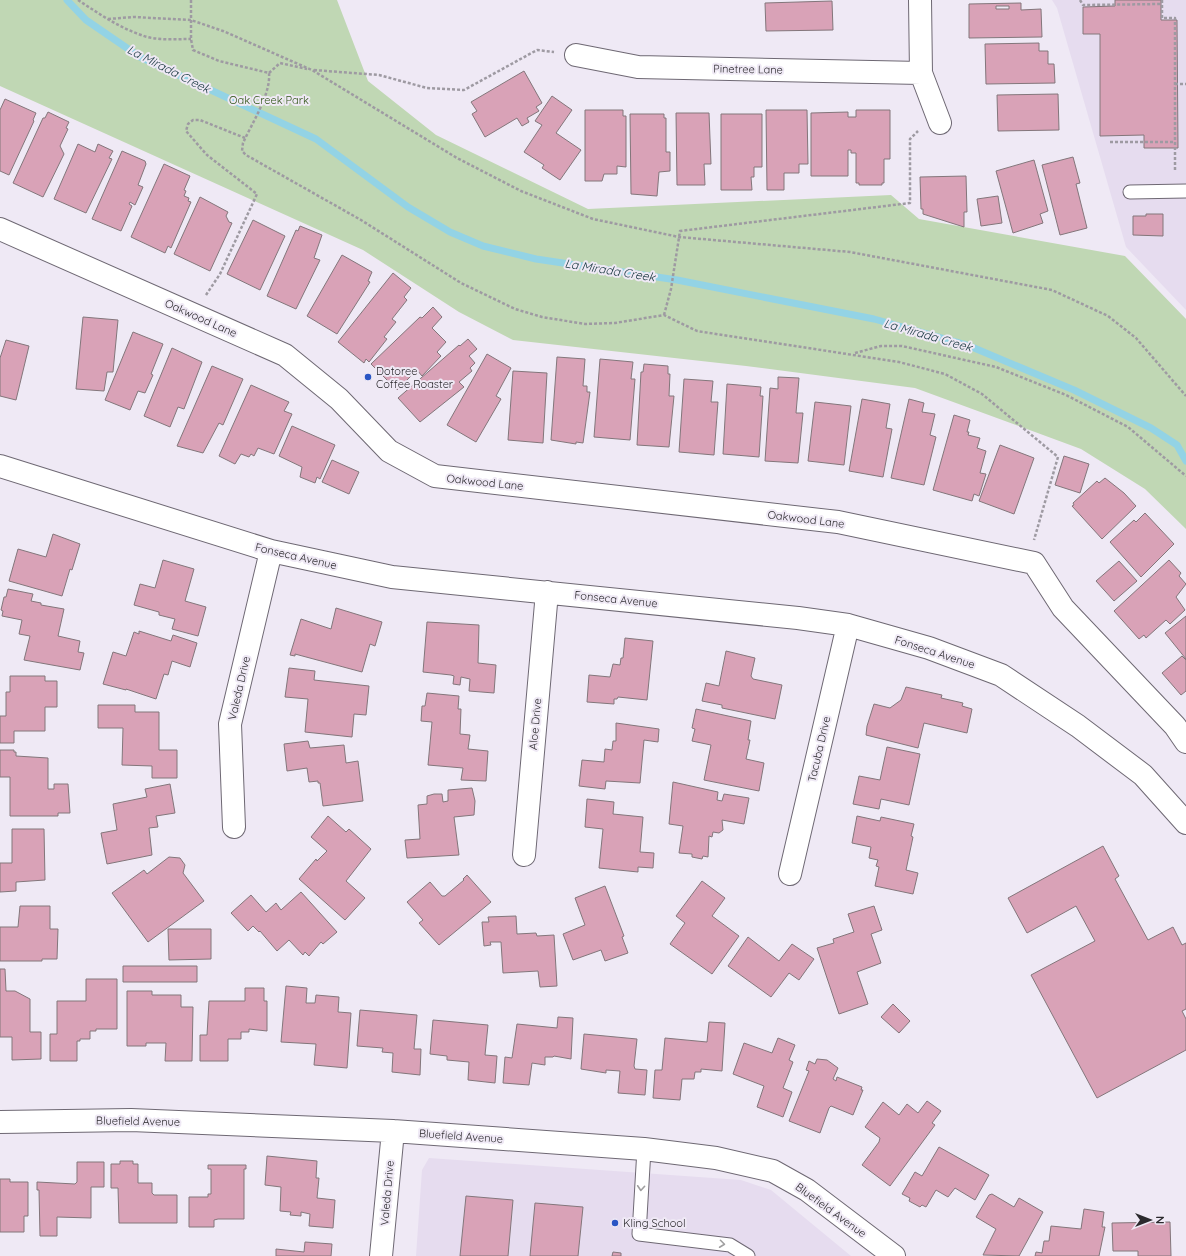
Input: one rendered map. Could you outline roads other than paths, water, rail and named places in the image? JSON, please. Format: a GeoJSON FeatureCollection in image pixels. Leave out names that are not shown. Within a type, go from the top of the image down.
{"type":"FeatureCollection","features":[{"type":"Feature","properties":{"kind":"street"},"geometry":{"type":"LineString","coordinates":[[920,0],[921,73],[938,118]]}},
{"type":"Feature","properties":{"kind":"street","name":"Pinetree Lane"},"geometry":{"type":"LineString","coordinates":[[576,55],[638,67],[921,73]]}},
{"type":"Feature","properties":{"kind":"street","name":"Oakwood Lane"},"geometry":{"type":"LineString","coordinates":[[0,229],[285,355],[339,399],[389,451],[435,476],[838,522],[1031,562],[1063,608],[1175,726],[1186,742]]}},
{"type":"Feature","properties":{"kind":"street","name":"Fonseca Avenue"},"geometry":{"type":"LineString","coordinates":[[0,466],[270,551],[392,577],[547,592],[848,625],[929,648],[1001,675],[1078,726],[1143,775],[1186,824]]}},
{"type":"Feature","properties":{"kind":"street","name":"Valeda Drive"},"geometry":{"type":"LineString","coordinates":[[234,827],[230,724],[270,551]]}},
{"type":"Feature","properties":{"kind":"street","name":"Aloe Drive"},"geometry":{"type":"LineString","coordinates":[[524,855],[547,592]]}},
{"type":"Feature","properties":{"kind":"street","name":"Tacuba Drive"},"geometry":{"type":"LineString","coordinates":[[790,874],[848,625]]}},
{"type":"Feature","properties":{"kind":"street","name":"Bluefield Avenue"},"geometry":{"type":"LineString","coordinates":[[0,1122],[131,1120],[393,1131],[644,1149],[716,1158],[773,1171],[807,1190],[894,1256]]}},
{"type":"Feature","properties":{"kind":"street","name":"Valeda Drive"},"geometry":{"type":"LineString","coordinates":[[381,1256],[393,1131]]}},
{"type":"Feature","properties":{"kind":"lane"},"geometry":{"type":"LineString","coordinates":[[1130,192],[1180,191]]}},
{"type":"Feature","properties":{"kind":"lane"},"geometry":{"type":"LineString","coordinates":[[644,1149],[638,1234],[730,1245],[748,1256]]}},
{"type":"Feature","properties":{"kind":"waterway","name":"La Mirada Creek"},"geometry":{"type":"LineString","coordinates":[[67,0],[86,20],[140,57],[316,139],[408,207],[450,232],[483,246],[536,259],[677,280],[874,319],[967,345],[1074,390],[1151,428],[1177,445],[1186,461]]}},
{"type":"Feature","properties":{"kind":"place","name":"Dotoree Coffee Roaster"},"geometry":{"type":"Point","coordinates":[368,377]}},
{"type":"Feature","properties":{"kind":"place","name":"Kling School"},"geometry":{"type":"Point","coordinates":[615,1223]}},
{"type":"Feature","properties":{"kind":"park label","name":"Oak Creek Park"},"geometry":{"type":"Point","coordinates":[269,100]}}]}
